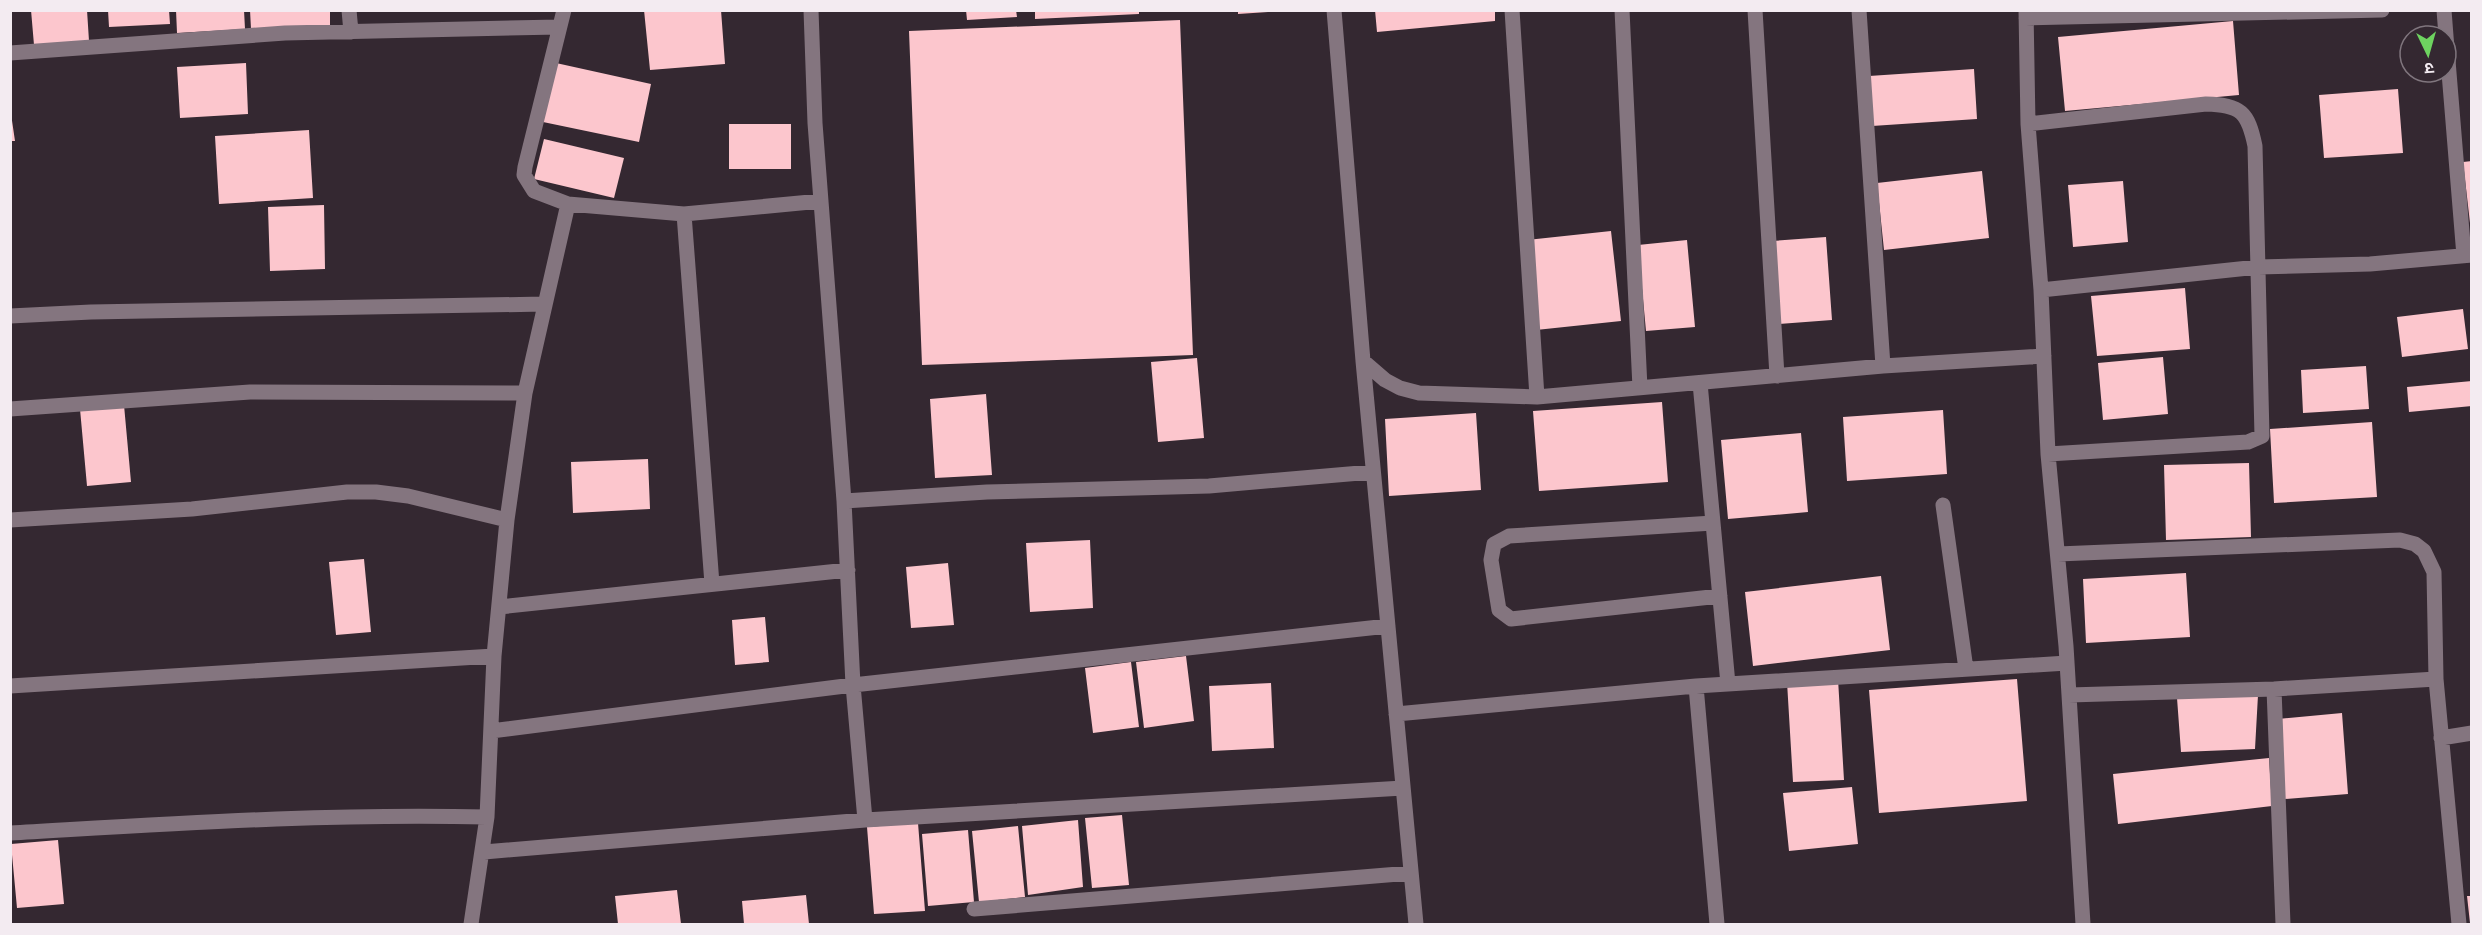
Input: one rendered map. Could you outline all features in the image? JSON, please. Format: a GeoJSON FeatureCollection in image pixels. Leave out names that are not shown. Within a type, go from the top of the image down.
{"type":"FeatureCollection","features":[{"type":"Feature","properties":{"kind":"street"},"geometry":{"type":"LineString","coordinates":[[349,10],[351,32]]}},
{"type":"Feature","properties":{"kind":"street"},"geometry":{"type":"LineString","coordinates":[[564,10],[524,174],[534,191],[568,204],[684,214],[821,201]]}},
{"type":"Feature","properties":{"kind":"street"},"geometry":{"type":"LineString","coordinates":[[811,10],[821,201],[844,501],[853,685],[865,820]]}},
{"type":"Feature","properties":{"kind":"street"},"geometry":{"type":"LineString","coordinates":[[1334,10],[1372,472],[1416,924]]}},
{"type":"Feature","properties":{"kind":"street"},"geometry":{"type":"LineString","coordinates":[[1512,10],[1537,397]]}},
{"type":"Feature","properties":{"kind":"street"},"geometry":{"type":"LineString","coordinates":[[1622,10],[1640,388]]}},
{"type":"Feature","properties":{"kind":"street"},"geometry":{"type":"LineString","coordinates":[[1755,10],[1777,376]]}},
{"type":"Feature","properties":{"kind":"street"},"geometry":{"type":"LineString","coordinates":[[1859,10],[1883,366]]}},
{"type":"Feature","properties":{"kind":"street"},"geometry":{"type":"LineString","coordinates":[[2083,924],[2067,663],[2048,454],[2041,290],[2028,124],[2026,14],[2382,10]]}},
{"type":"Feature","properties":{"kind":"street"},"geometry":{"type":"LineString","coordinates":[[10,53],[285,33],[559,27]]}},
{"type":"Feature","properties":{"kind":"street"},"geometry":{"type":"LineString","coordinates":[[2041,290],[2258,267],[2370,264],[2468,256],[2451,84]]}},
{"type":"Feature","properties":{"kind":"street"},"geometry":{"type":"LineString","coordinates":[[2028,124],[2206,104],[2227,104],[2244,113],[2251,127],[2255,146],[2262,436],[2248,442],[2048,454]]}},
{"type":"Feature","properties":{"kind":"street"},"geometry":{"type":"LineString","coordinates":[[471,924],[484,852],[492,731],[494,656],[507,520],[525,393],[568,204]]}},
{"type":"Feature","properties":{"kind":"street"},"geometry":{"type":"LineString","coordinates":[[684,214],[712,584]]}},
{"type":"Feature","properties":{"kind":"street"},"geometry":{"type":"LineString","coordinates":[[10,316],[103,311],[544,304]]}},
{"type":"Feature","properties":{"kind":"street"},"geometry":{"type":"LineString","coordinates":[[1363,361],[1393,384],[1419,393],[1537,397],[1883,366],[2044,356]]}},
{"type":"Feature","properties":{"kind":"street"},"geometry":{"type":"LineString","coordinates":[[1700,382],[1728,684]]}},
{"type":"Feature","properties":{"kind":"street"},"geometry":{"type":"LineString","coordinates":[[10,409],[250,392],[525,393]]}},
{"type":"Feature","properties":{"kind":"street"},"geometry":{"type":"LineString","coordinates":[[844,501],[987,492],[1209,486],[1372,472]]}},
{"type":"Feature","properties":{"kind":"street"},"geometry":{"type":"LineString","coordinates":[[10,520],[192,509],[347,492],[376,492],[408,496],[507,520]]}},
{"type":"Feature","properties":{"kind":"street"},"geometry":{"type":"LineString","coordinates":[[1943,505],[1966,669]]}},
{"type":"Feature","properties":{"kind":"street"},"geometry":{"type":"LineString","coordinates":[[1713,523],[1509,536],[1494,544],[1491,560],[1499,610],[1511,619],[1720,596]]}},
{"type":"Feature","properties":{"kind":"street"},"geometry":{"type":"LineString","coordinates":[[2058,554],[2400,540],[2415,544],[2424,551],[2434,572],[2436,679],[2459,924]]}},
{"type":"Feature","properties":{"kind":"street"},"geometry":{"type":"LineString","coordinates":[[499,607],[848,570]]}},
{"type":"Feature","properties":{"kind":"street"},"geometry":{"type":"LineString","coordinates":[[492,731],[853,685],[1388,626]]}},
{"type":"Feature","properties":{"kind":"street"},"geometry":{"type":"LineString","coordinates":[[10,686],[494,656]]}},
{"type":"Feature","properties":{"kind":"street"},"geometry":{"type":"LineString","coordinates":[[1396,714],[1696,686],[2067,663]]}},
{"type":"Feature","properties":{"kind":"street"},"geometry":{"type":"LineString","coordinates":[[2069,694],[2274,688],[2436,679]]}},
{"type":"Feature","properties":{"kind":"street"},"geometry":{"type":"LineString","coordinates":[[1696,686],[1717,924]]}},
{"type":"Feature","properties":{"kind":"street"},"geometry":{"type":"LineString","coordinates":[[2274,688],[2283,924]]}},
{"type":"Feature","properties":{"kind":"street"},"geometry":{"type":"LineString","coordinates":[[2441,738],[2472,732]]}},
{"type":"Feature","properties":{"kind":"street"},"geometry":{"type":"LineString","coordinates":[[484,852],[865,820],[1403,788]]}},
{"type":"Feature","properties":{"kind":"street"},"geometry":{"type":"LineString","coordinates":[[10,833],[303,818],[487,817]]}},
{"type":"Feature","properties":{"kind":"street"},"geometry":{"type":"LineString","coordinates":[[974,909],[1412,873]]}},
{"type":"Feature","properties":{"kind":"building"},"geometry":{"type":"Polygon","coordinates":[[[31,10],[87,10],[89,41],[34,45],[31,10]]]}},
{"type":"Feature","properties":{"kind":"building"},"geometry":{"type":"Polygon","coordinates":[[[108,10],[169,10],[170,24],[109,27],[108,10]]]}},
{"type":"Feature","properties":{"kind":"building"},"geometry":{"type":"Polygon","coordinates":[[[176,10],[244,10],[245,29],[177,33],[176,10]]]}},
{"type":"Feature","properties":{"kind":"building"},"geometry":{"type":"Polygon","coordinates":[[[250,10],[330,10],[330,25],[251,29],[250,10]]]}},
{"type":"Feature","properties":{"kind":"building"},"geometry":{"type":"Polygon","coordinates":[[[644,10],[721,10],[725,64],[650,70],[644,10]]]}},
{"type":"Feature","properties":{"kind":"building"},"geometry":{"type":"Polygon","coordinates":[[[966,10],[1016,10],[1017,17],[967,20],[966,10]]]}},
{"type":"Feature","properties":{"kind":"building"},"geometry":{"type":"Polygon","coordinates":[[[1035,10],[1139,10],[1139,14],[1035,19],[1035,10]]]}},
{"type":"Feature","properties":{"kind":"building"},"geometry":{"type":"Polygon","coordinates":[[[1238,10],[1268,10],[1268,12],[1238,14],[1238,10]]]}},
{"type":"Feature","properties":{"kind":"building"},"geometry":{"type":"Polygon","coordinates":[[[1375,10],[1495,10],[1495,21],[1377,32],[1375,10]]]}},
{"type":"Feature","properties":{"kind":"building"},"geometry":{"type":"Polygon","coordinates":[[[1180,20],[1193,355],[922,365],[909,31],[1180,20]]]}},
{"type":"Feature","properties":{"kind":"building"},"geometry":{"type":"Polygon","coordinates":[[[2233,21],[2239,95],[2065,111],[2058,37],[2233,21]]]}},
{"type":"Feature","properties":{"kind":"building"},"geometry":{"type":"Polygon","coordinates":[[[246,63],[248,114],[180,118],[177,67],[246,63]]]}},
{"type":"Feature","properties":{"kind":"building"},"geometry":{"type":"Polygon","coordinates":[[[556,63],[651,84],[639,142],[543,122],[556,63]]]}},
{"type":"Feature","properties":{"kind":"building"},"geometry":{"type":"Polygon","coordinates":[[[1974,69],[1977,119],[1872,126],[1869,76],[1974,69]]]}},
{"type":"Feature","properties":{"kind":"building"},"geometry":{"type":"Polygon","coordinates":[[[2398,89],[2403,153],[2324,158],[2319,95],[2398,89]]]}},
{"type":"Feature","properties":{"kind":"building"},"geometry":{"type":"Polygon","coordinates":[[[10,107],[15,141],[10,141],[10,107]]]}},
{"type":"Feature","properties":{"kind":"building"},"geometry":{"type":"Polygon","coordinates":[[[729,124],[791,124],[791,169],[729,169],[729,124]]]}},
{"type":"Feature","properties":{"kind":"building"},"geometry":{"type":"Polygon","coordinates":[[[309,130],[313,198],[219,204],[215,136],[309,130]]]}},
{"type":"Feature","properties":{"kind":"building"},"geometry":{"type":"Polygon","coordinates":[[[544,139],[624,158],[614,198],[534,179],[544,139]]]}},
{"type":"Feature","properties":{"kind":"building"},"geometry":{"type":"Polygon","coordinates":[[[2472,161],[2472,223],[2470,223],[2463,162],[2472,161]]]}},
{"type":"Feature","properties":{"kind":"building"},"geometry":{"type":"Polygon","coordinates":[[[1982,171],[1989,238],[1884,250],[1877,183],[1982,171]]]}},
{"type":"Feature","properties":{"kind":"building"},"geometry":{"type":"Polygon","coordinates":[[[2123,181],[2128,242],[2073,247],[2068,185],[2123,181]]]}},
{"type":"Feature","properties":{"kind":"building"},"geometry":{"type":"Polygon","coordinates":[[[324,205],[325,269],[270,271],[268,207],[324,205]]]}},
{"type":"Feature","properties":{"kind":"building"},"geometry":{"type":"Polygon","coordinates":[[[1611,231],[1621,321],[1536,330],[1527,240],[1611,231]]]}},
{"type":"Feature","properties":{"kind":"building"},"geometry":{"type":"Polygon","coordinates":[[[1826,237],[1832,320],[1779,324],[1772,241],[1826,237]]]}},
{"type":"Feature","properties":{"kind":"building"},"geometry":{"type":"Polygon","coordinates":[[[1687,240],[1695,327],[1646,331],[1638,245],[1687,240]]]}},
{"type":"Feature","properties":{"kind":"building"},"geometry":{"type":"Polygon","coordinates":[[[2185,288],[2190,349],[2097,356],[2091,296],[2185,288]]]}},
{"type":"Feature","properties":{"kind":"building"},"geometry":{"type":"Polygon","coordinates":[[[2463,309],[2468,349],[2402,357],[2397,317],[2463,309]]]}},
{"type":"Feature","properties":{"kind":"building"},"geometry":{"type":"Polygon","coordinates":[[[2163,357],[2168,414],[2103,420],[2098,363],[2163,357]]]}},
{"type":"Feature","properties":{"kind":"building"},"geometry":{"type":"Polygon","coordinates":[[[1197,358],[1204,438],[1158,442],[1151,362],[1197,358]]]}},
{"type":"Feature","properties":{"kind":"building"},"geometry":{"type":"Polygon","coordinates":[[[2366,366],[2369,409],[2303,413],[2301,370],[2366,366]]]}},
{"type":"Feature","properties":{"kind":"building"},"geometry":{"type":"Polygon","coordinates":[[[2472,381],[2472,406],[2409,412],[2407,387],[2472,381]]]}},
{"type":"Feature","properties":{"kind":"building"},"geometry":{"type":"Polygon","coordinates":[[[986,394],[992,475],[935,478],[930,399],[986,394]]]}},
{"type":"Feature","properties":{"kind":"building"},"geometry":{"type":"Polygon","coordinates":[[[1662,402],[1668,482],[1539,491],[1533,411],[1662,402]]]}},
{"type":"Feature","properties":{"kind":"building"},"geometry":{"type":"Polygon","coordinates":[[[124,405],[131,482],[87,486],[80,409],[124,405]]]}},
{"type":"Feature","properties":{"kind":"building"},"geometry":{"type":"Polygon","coordinates":[[[1943,410],[1947,474],[1847,481],[1843,417],[1943,410]]]}},
{"type":"Feature","properties":{"kind":"building"},"geometry":{"type":"Polygon","coordinates":[[[1476,413],[1481,490],[1389,496],[1385,419],[1476,413]]]}},
{"type":"Feature","properties":{"kind":"building"},"geometry":{"type":"Polygon","coordinates":[[[2372,422],[2377,497],[2274,503],[2270,429],[2372,422]]]}},
{"type":"Feature","properties":{"kind":"building"},"geometry":{"type":"Polygon","coordinates":[[[1801,433],[1808,512],[1728,519],[1721,440],[1801,433]]]}},
{"type":"Feature","properties":{"kind":"building"},"geometry":{"type":"Polygon","coordinates":[[[648,459],[650,509],[573,513],[571,462],[648,459]]]}},
{"type":"Feature","properties":{"kind":"building"},"geometry":{"type":"Polygon","coordinates":[[[2249,463],[2251,537],[2166,540],[2164,465],[2249,463]]]}},
{"type":"Feature","properties":{"kind":"building"},"geometry":{"type":"Polygon","coordinates":[[[1090,540],[1093,608],[1030,612],[1026,543],[1090,540]]]}},
{"type":"Feature","properties":{"kind":"building"},"geometry":{"type":"Polygon","coordinates":[[[364,559],[371,632],[336,635],[329,562],[364,559]]]}},
{"type":"Feature","properties":{"kind":"building"},"geometry":{"type":"Polygon","coordinates":[[[948,563],[954,625],[911,628],[906,567],[948,563]]]}},
{"type":"Feature","properties":{"kind":"building"},"geometry":{"type":"Polygon","coordinates":[[[2186,573],[2190,637],[2086,643],[2083,579],[2186,573]]]}},
{"type":"Feature","properties":{"kind":"building"},"geometry":{"type":"Polygon","coordinates":[[[1881,576],[1890,650],[1753,666],[1745,592],[1881,576]]]}},
{"type":"Feature","properties":{"kind":"building"},"geometry":{"type":"Polygon","coordinates":[[[765,617],[769,662],[735,665],[732,620],[765,617]]]}},
{"type":"Feature","properties":{"kind":"building"},"geometry":{"type":"Polygon","coordinates":[[[1186,656],[1194,721],[1144,728],[1136,662],[1186,656]]]}},
{"type":"Feature","properties":{"kind":"building"},"geometry":{"type":"Polygon","coordinates":[[[1131,662],[1139,727],[1093,733],[1085,668],[1131,662]]]}},
{"type":"Feature","properties":{"kind":"building"},"geometry":{"type":"Polygon","coordinates":[[[1838,679],[1844,780],[1793,782],[1787,682],[1838,679]]]}},
{"type":"Feature","properties":{"kind":"building"},"geometry":{"type":"Polygon","coordinates":[[[2017,679],[2027,801],[1879,813],[1869,690],[2017,679]]]}},
{"type":"Feature","properties":{"kind":"building"},"geometry":{"type":"Polygon","coordinates":[[[1271,683],[1274,748],[1212,751],[1209,686],[1271,683]]]}},
{"type":"Feature","properties":{"kind":"building"},"geometry":{"type":"Polygon","coordinates":[[[2258,695],[2255,749],[2181,752],[2177,698],[2258,695]]]}},
{"type":"Feature","properties":{"kind":"building"},"geometry":{"type":"Polygon","coordinates":[[[2342,713],[2348,794],[2285,799],[2278,719],[2342,713]]]}},
{"type":"Feature","properties":{"kind":"building"},"geometry":{"type":"Polygon","coordinates":[[[2269,758],[2272,806],[2118,824],[2113,774],[2269,758]]]}},
{"type":"Feature","properties":{"kind":"building"},"geometry":{"type":"Polygon","coordinates":[[[1852,787],[1858,844],[1789,851],[1783,793],[1852,787]]]}},
{"type":"Feature","properties":{"kind":"building"},"geometry":{"type":"Polygon","coordinates":[[[1122,815],[1129,885],[1092,888],[1085,818],[1122,815]]]}},
{"type":"Feature","properties":{"kind":"building"},"geometry":{"type":"Polygon","coordinates":[[[1078,820],[1083,887],[1028,895],[1022,826],[1078,820]]]}},
{"type":"Feature","properties":{"kind":"building"},"geometry":{"type":"Polygon","coordinates":[[[918,823],[925,911],[874,914],[867,827],[918,823]]]}},
{"type":"Feature","properties":{"kind":"building"},"geometry":{"type":"Polygon","coordinates":[[[1018,826],[1025,897],[979,902],[972,831],[1018,826]]]}},
{"type":"Feature","properties":{"kind":"building"},"geometry":{"type":"Polygon","coordinates":[[[968,830],[974,902],[928,906],[922,834],[968,830]]]}},
{"type":"Feature","properties":{"kind":"building"},"geometry":{"type":"Polygon","coordinates":[[[58,840],[64,904],[17,908],[11,844],[58,840]]]}},
{"type":"Feature","properties":{"kind":"building"},"geometry":{"type":"Polygon","coordinates":[[[677,890],[681,924],[618,924],[615,896],[677,890]]]}},
{"type":"Feature","properties":{"kind":"building"},"geometry":{"type":"Polygon","coordinates":[[[806,895],[809,924],[744,924],[742,901],[806,895]]]}},
{"type":"Feature","properties":{"kind":"building"},"geometry":{"type":"Polygon","coordinates":[[[2467,896],[2472,896],[2472,922],[2470,923],[2467,896]]]}}]}
